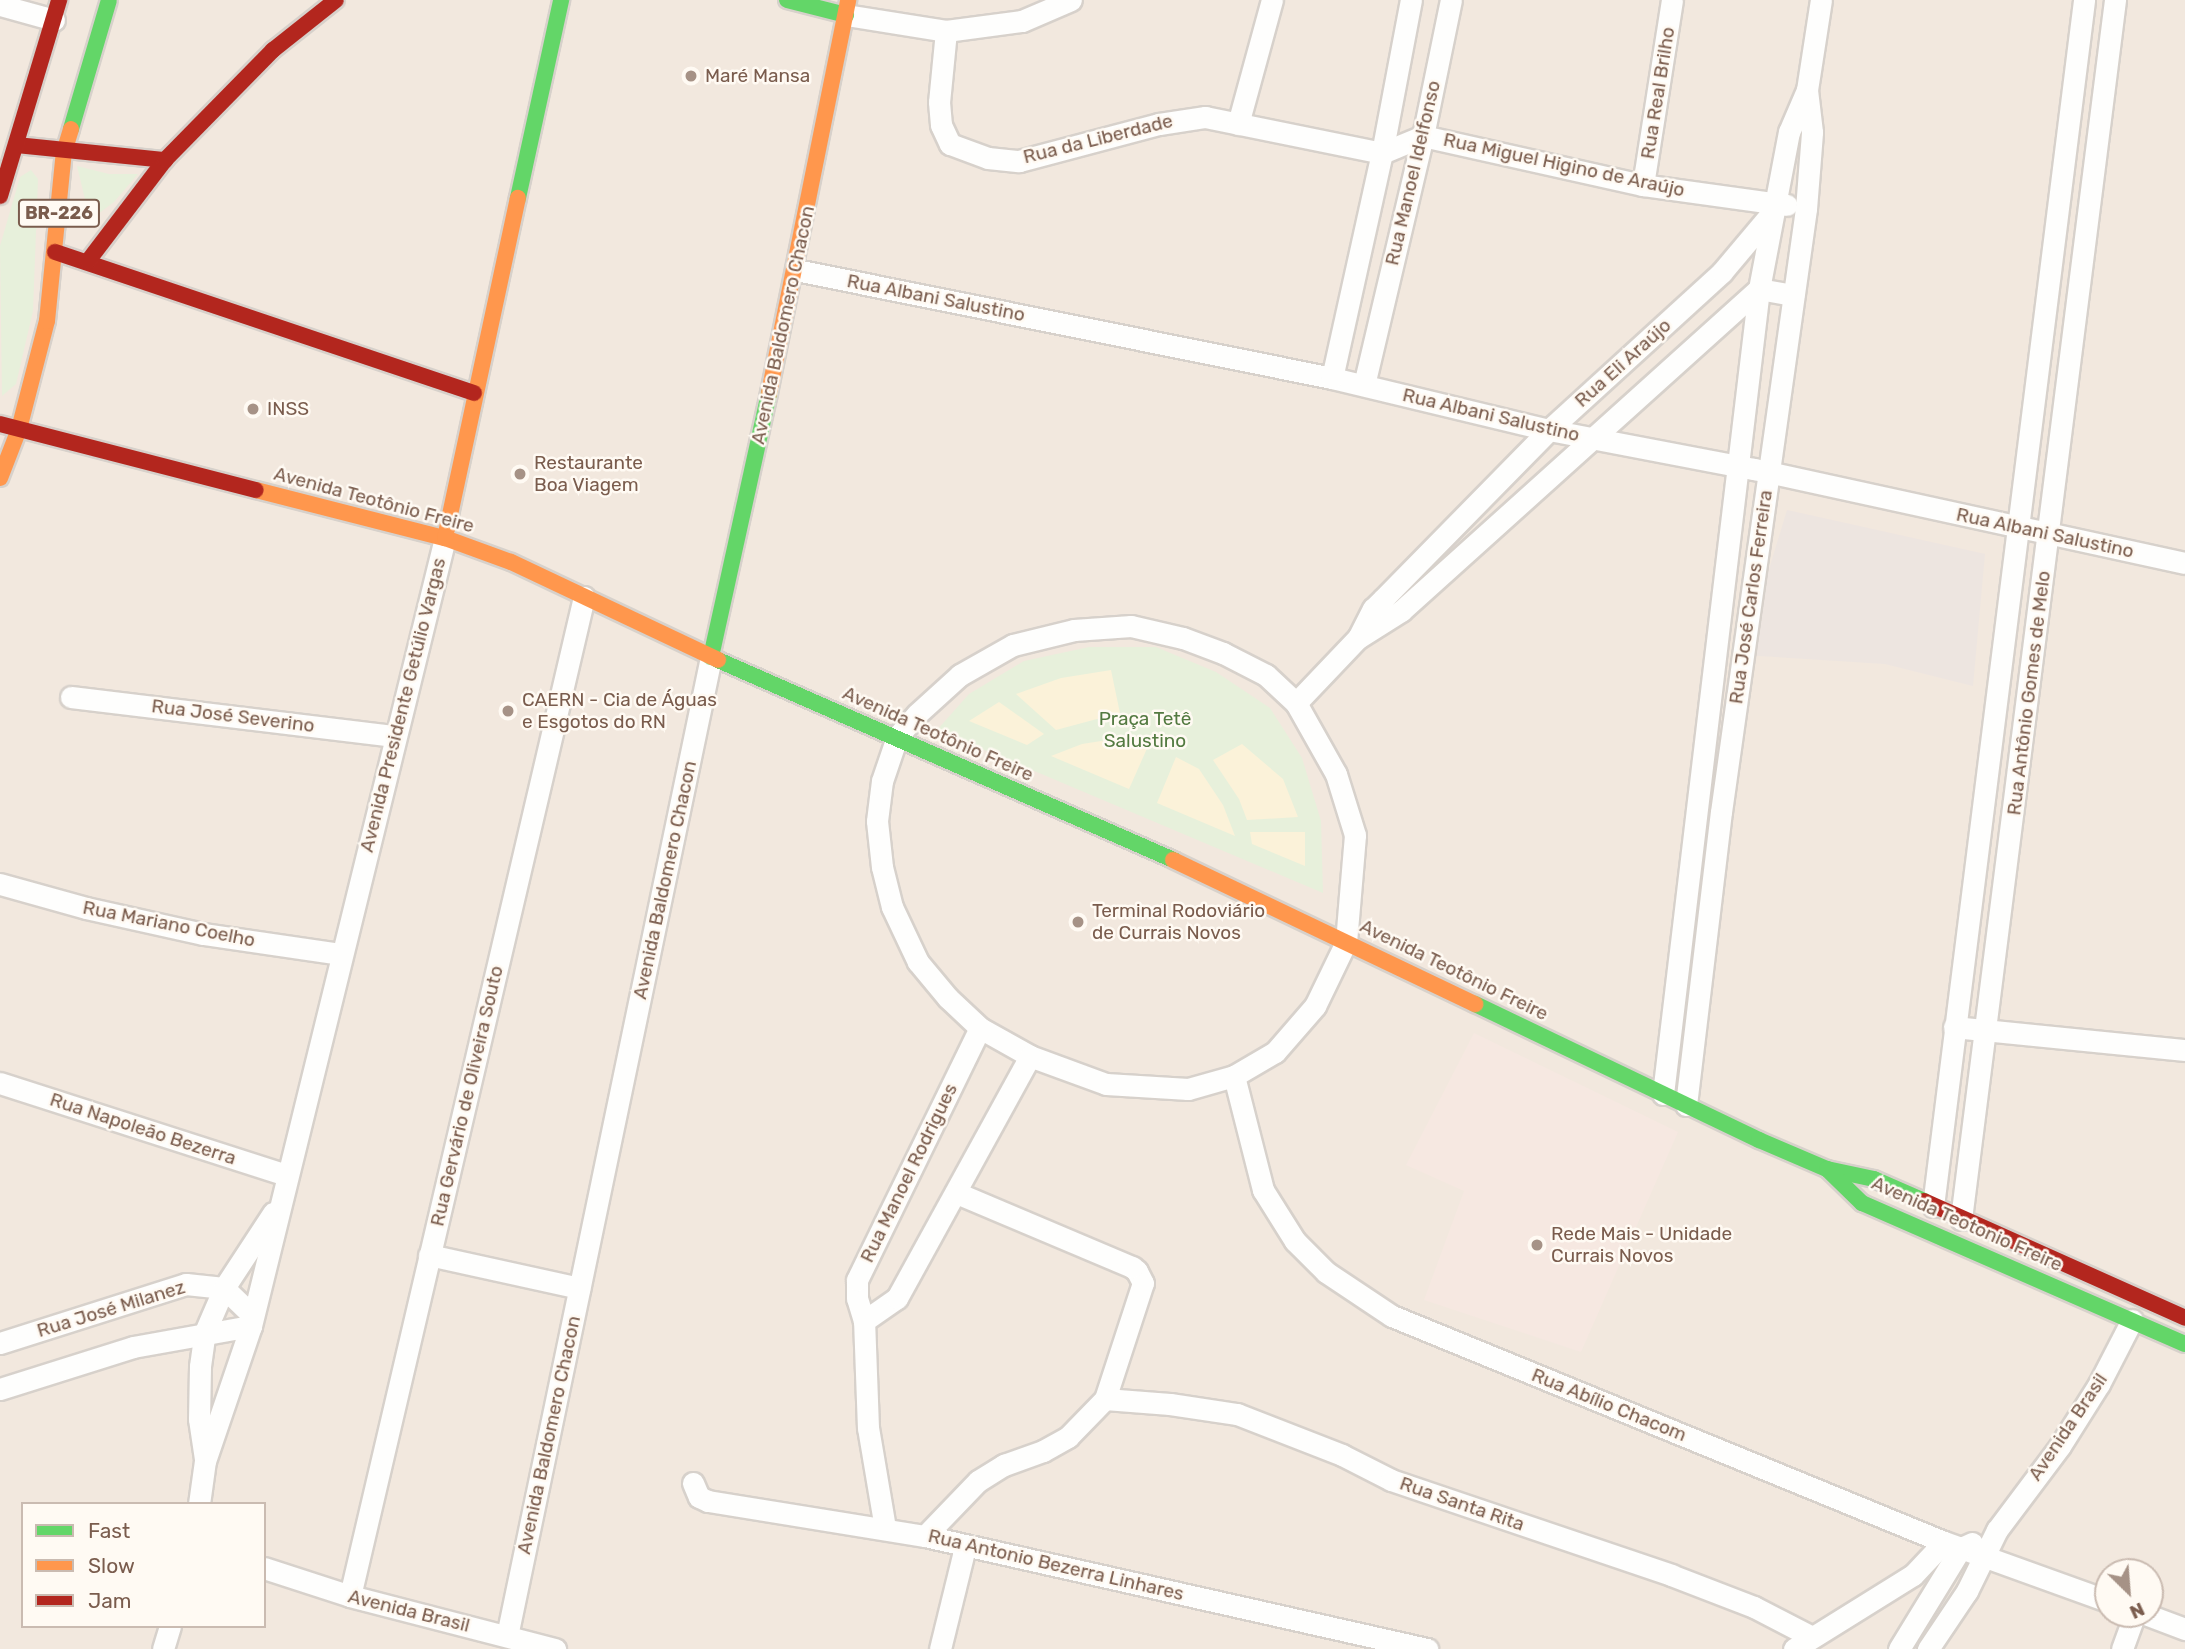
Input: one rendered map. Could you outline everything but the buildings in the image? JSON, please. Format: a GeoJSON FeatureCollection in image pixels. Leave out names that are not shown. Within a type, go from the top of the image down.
{"type":"FeatureCollection","features":[{"type":"Feature","properties":{"kind":"main road","name":"BR-226"},"geometry":{"type":"LineString","coordinates":[[0,478],[19,429],[47,321],[64,152],[108,0]]}},
{"type":"Feature","properties":{"kind":"main road"},"geometry":{"type":"LineString","coordinates":[[273,50],[310,0]]}},
{"type":"Feature","properties":{"kind":"main road"},"geometry":{"type":"LineString","coordinates":[[88,261],[165,160],[273,50],[336,0]]}},
{"type":"Feature","properties":{"kind":"main road","name":"Avenida Presidente Getúlio Vargas"},"geometry":{"type":"LineString","coordinates":[[445,538],[561,0]]}},
{"type":"Feature","properties":{"kind":"main road"},"geometry":{"type":"LineString","coordinates":[[788,0],[847,7]]}},
{"type":"Feature","properties":{"kind":"main road","name":"Avenida Baldomero Chacon"},"geometry":{"type":"LineString","coordinates":[[711,657],[796,270],[847,7]]}},
{"type":"Feature","properties":{"kind":"main road","name":"BR-226"},"geometry":{"type":"LineString","coordinates":[[0,195],[57,10]]}},
{"type":"Feature","properties":{"kind":"main road"},"geometry":{"type":"LineString","coordinates":[[17,145],[64,152],[165,160]]}},
{"type":"Feature","properties":{"kind":"main road"},"geometry":{"type":"LineString","coordinates":[[55,252],[474,394]]}},
{"type":"Feature","properties":{"kind":"main road","name":"Avenida Teotônio Freire"},"geometry":{"type":"LineString","coordinates":[[0,424],[445,538],[511,562],[711,657],[897,737],[1346,942],[1686,1105],[1827,1169]]}},
{"type":"Feature","properties":{"kind":"main road","name":"Avenida Teotonio Freire"},"geometry":{"type":"LineString","coordinates":[[1827,1169],[1874,1179],[2185,1318]]}},
{"type":"Feature","properties":{"kind":"main road","name":"Avenida Teotonio Freire"},"geometry":{"type":"LineString","coordinates":[[1827,1169],[1862,1203],[2185,1344]]}},
{"type":"Feature","properties":{"kind":"street"},"geometry":{"type":"LineString","coordinates":[[847,7],[946,31],[1022,21],[1071,0]]}},
{"type":"Feature","properties":{"kind":"street"},"geometry":{"type":"LineString","coordinates":[[1238,124],[1272,0]]}},
{"type":"Feature","properties":{"kind":"street","name":"Rua Manoel Idelfonso"},"geometry":{"type":"LineString","coordinates":[[1332,378],[1382,153],[1411,0]]}},
{"type":"Feature","properties":{"kind":"street","name":"Rua Manoel Idelfonso"},"geometry":{"type":"LineString","coordinates":[[1364,386],[1414,140],[1451,0]]}},
{"type":"Feature","properties":{"kind":"street","name":"Rua Real Brilho"},"geometry":{"type":"LineString","coordinates":[[1643,185],[1672,0]]}},
{"type":"Feature","properties":{"kind":"street","name":"Rua José Carlos Ferreira"},"geometry":{"type":"LineString","coordinates":[[1663,1094],[1759,289],[1789,132],[1807,90],[1822,0]]}},
{"type":"Feature","properties":{"kind":"street","name":"Rua Antônio Gomes de Melo"},"geometry":{"type":"LineString","coordinates":[[1933,1206],[2084,0]]}},
{"type":"Feature","properties":{"kind":"street","name":"Rua Antônio Gomes de Melo"},"geometry":{"type":"LineString","coordinates":[[1961,1219],[1987,1030],[2115,0]]}},
{"type":"Feature","properties":{"kind":"street"},"geometry":{"type":"LineString","coordinates":[[0,5],[57,10]]}},
{"type":"Feature","properties":{"kind":"street","name":"Rua da Liberdade"},"geometry":{"type":"LineString","coordinates":[[946,31],[939,102],[941,125],[950,144],[988,158],[1019,161],[1185,118],[1205,117],[1382,153]]}},
{"type":"Feature","properties":{"kind":"street","name":"Rua José Carlos Ferreira"},"geometry":{"type":"LineString","coordinates":[[1686,1105],[1721,812],[1806,209],[1812,132],[1807,90]]}},
{"type":"Feature","properties":{"kind":"street"},"geometry":{"type":"LineString","coordinates":[[2072,96],[2102,101]]}},
{"type":"Feature","properties":{"kind":"street"},"geometry":{"type":"LineString","coordinates":[[1382,153],[1414,140]]}},
{"type":"Feature","properties":{"kind":"street","name":"Rua Miguel Higino de Araújo"},"geometry":{"type":"LineString","coordinates":[[1414,140],[1643,185],[1806,209]]}},
{"type":"Feature","properties":{"kind":"street","name":"Rua Eli Araújo"},"geometry":{"type":"LineString","coordinates":[[1358,638],[1373,610],[1549,430],[1722,272],[1775,206]]}},
{"type":"Feature","properties":{"kind":"street"},"geometry":{"type":"LineString","coordinates":[[2053,237],[2085,242]]}},
{"type":"Feature","properties":{"kind":"street","name":"Rua Albani Salustino"},"geometry":{"type":"LineString","coordinates":[[796,270],[1332,378],[1549,430],[1768,473],[2185,563]]}},
{"type":"Feature","properties":{"kind":"street"},"geometry":{"type":"LineString","coordinates":[[1759,289],[1793,295]]}},
{"type":"Feature","properties":{"kind":"street","name":"Rua Eli Araújo"},"geometry":{"type":"LineString","coordinates":[[1296,702],[1358,638],[1401,611],[1759,289]]}},
{"type":"Feature","properties":{"kind":"street"},"geometry":{"type":"LineString","coordinates":[[2034,384],[2067,387]]}},
{"type":"Feature","properties":{"kind":"street","name":"Avenida Presidente Getúlio Vargas"},"geometry":{"type":"LineString","coordinates":[[199,1502],[205,1461],[252,1321],[340,954],[445,538]]}},
{"type":"Feature","properties":{"kind":"street","name":"Rua Gervário de Oliveira Souto"},"geometry":{"type":"LineString","coordinates":[[349,1596],[584,597]]}},
{"type":"Feature","properties":{"kind":"street"},"geometry":{"type":"LineString","coordinates":[[1132,626],[1183,638],[1223,653],[1266,675],[1296,702],[1336,774],[1355,835],[1346,942],[1315,1006],[1275,1052],[1234,1076],[1188,1089],[1106,1084],[1030,1056],[980,1028],[948,998],[918,962],[892,907],[883,867],[877,821],[882,781],[897,737],[960,675],[1013,645],[1074,630],[1132,626]]}},
{"type":"Feature","properties":{"kind":"street","name":"Avenida Baldomero Chacon"},"geometry":{"type":"LineString","coordinates":[[507,1636],[711,657]]}},
{"type":"Feature","properties":{"kind":"street","name":"Rua José Severino"},"geometry":{"type":"LineString","coordinates":[[71,697],[395,736]]}},
{"type":"Feature","properties":{"kind":"street"},"geometry":{"type":"LineString","coordinates":[[1993,716],[2025,721]]}},
{"type":"Feature","properties":{"kind":"street"},"geometry":{"type":"LineString","coordinates":[[1977,841],[2010,844]]}},
{"type":"Feature","properties":{"kind":"street","name":"Rua Mariano Coelho"},"geometry":{"type":"LineString","coordinates":[[0,884],[86,908],[203,934],[340,954]]}},
{"type":"Feature","properties":{"kind":"street"},"geometry":{"type":"LineString","coordinates":[[1954,1027],[2185,1050]]}},
{"type":"Feature","properties":{"kind":"street","name":"Rua Manoel Rodrigues"},"geometry":{"type":"LineString","coordinates":[[885,1528],[868,1428],[864,1321],[857,1298],[857,1280],[980,1028]]}},
{"type":"Feature","properties":{"kind":"street"},"geometry":{"type":"LineString","coordinates":[[864,1321],[897,1298],[1030,1056]]}},
{"type":"Feature","properties":{"kind":"street","name":"Rua Abílio Chacom"},"geometry":{"type":"LineString","coordinates":[[1234,1076],[1263,1190],[1295,1241],[1326,1272],[1392,1316],[1984,1558],[2094,1596]]}},
{"type":"Feature","properties":{"kind":"street","name":"Rua Napoleão Bezerra"},"geometry":{"type":"LineString","coordinates":[[0,1083],[286,1175]]}},
{"type":"Feature","properties":{"kind":"street"},"geometry":{"type":"LineString","coordinates":[[926,1536],[978,1481],[1004,1465],[1043,1451],[1068,1437],[1105,1399],[1143,1283],[1138,1271],[957,1192]]}},
{"type":"Feature","properties":{"kind":"street","name":"Avenida Presidente Getúlio Vargas"},"geometry":{"type":"LineString","coordinates":[[205,1461],[199,1419],[200,1366],[205,1332],[224,1288],[281,1202]]}},
{"type":"Feature","properties":{"kind":"street"},"geometry":{"type":"LineString","coordinates":[[429,1255],[579,1288]]}},
{"type":"Feature","properties":{"kind":"street","name":"Rua José Milanez"},"geometry":{"type":"LineString","coordinates":[[0,1343],[186,1284],[224,1288]]}},
{"type":"Feature","properties":{"kind":"street"},"geometry":{"type":"LineString","coordinates":[[0,1389],[133,1347],[252,1321],[224,1288]]}},
{"type":"Feature","properties":{"kind":"street","name":"Avenida Brasil"},"geometry":{"type":"LineString","coordinates":[[1928,1649],[1984,1558],[1997,1530],[2060,1446],[2099,1384],[2132,1320]]}},
{"type":"Feature","properties":{"kind":"street","name":"Rua Santa Rita"},"geometry":{"type":"LineString","coordinates":[[1105,1399],[1170,1404],[1237,1414],[1342,1455],[1391,1480],[1671,1575],[1754,1608],[1803,1643]]}},
{"type":"Feature","properties":{"kind":"street","name":"Rua Antonio Bezerra Linhares"},"geometry":{"type":"LineString","coordinates":[[693,1483],[699,1497],[708,1501],[926,1536],[1386,1637],[1427,1649]]}},
{"type":"Feature","properties":{"kind":"street","name":"Avenida Brasil"},"geometry":{"type":"LineString","coordinates":[[1803,1643],[1913,1575],[1952,1545],[1997,1530]]}},
{"type":"Feature","properties":{"kind":"street"},"geometry":{"type":"LineString","coordinates":[[1899,1649],[1952,1545]]}},
{"type":"Feature","properties":{"kind":"street"},"geometry":{"type":"LineString","coordinates":[[940,1649],[965,1546]]}},
{"type":"Feature","properties":{"kind":"street","name":"Avenida Brasil"},"geometry":{"type":"LineString","coordinates":[[266,1570],[349,1596],[555,1649]]}},
{"type":"Feature","properties":{"kind":"street"},"geometry":{"type":"LineString","coordinates":[[2164,1621],[2185,1629]]}},
{"type":"Feature","properties":{"kind":"street"},"geometry":{"type":"LineString","coordinates":[[163,1649],[169,1628]]}},
{"type":"Feature","properties":{"kind":"street"},"geometry":{"type":"LineString","coordinates":[[2122,1649],[2130,1628]]}},
{"type":"Feature","properties":{"kind":"shaded area"},"geometry":{"type":"Polygon","coordinates":[[[0,0],[2185,0],[2185,1649],[0,1649],[0,0]]]}},
{"type":"Feature","properties":{"kind":"shaded area"},"geometry":{"type":"Polygon","coordinates":[[[1787,510],[1985,554],[1973,686],[1885,664],[1743,655],[1787,510]]]}},
{"type":"Feature","properties":{"kind":"shaded area","name":"Rede Mais - Unidade Currais Novos"},"geometry":{"type":"Polygon","coordinates":[[[1474,1033],[1678,1132],[1581,1352],[1424,1300],[1464,1191],[1406,1165],[1474,1033]]]}},
{"type":"Feature","properties":{"kind":"green space"},"geometry":{"type":"Polygon","coordinates":[[[77,166],[109,174],[138,174],[114,202],[90,220],[77,166]]]}},
{"type":"Feature","properties":{"kind":"green space"},"geometry":{"type":"Polygon","coordinates":[[[31,170],[38,179],[33,311],[16,384],[2,396],[0,246],[20,177],[31,170]]]}},
{"type":"Feature","properties":{"kind":"green space","name":"Praça Tetê Salustino"},"geometry":{"type":"Polygon","coordinates":[[[1089,647],[1156,647],[1216,672],[1270,708],[1302,758],[1321,821],[1323,893],[937,730],[969,694],[1024,661],[1089,647]]]}},
{"type":"Feature","properties":{"kind":"sand"},"geometry":{"type":"Polygon","coordinates":[[[1111,670],[1121,718],[1097,719],[1056,730],[1016,694],[1061,678],[1111,670]]]}},
{"type":"Feature","properties":{"kind":"sand"},"geometry":{"type":"Polygon","coordinates":[[[999,702],[1044,734],[1027,745],[969,721],[999,702]]]}},
{"type":"Feature","properties":{"kind":"sand"},"geometry":{"type":"Polygon","coordinates":[[[1114,739],[1149,744],[1129,789],[1051,756],[1082,744],[1114,739]]]}},
{"type":"Feature","properties":{"kind":"sand"},"geometry":{"type":"Polygon","coordinates":[[[1242,744],[1283,779],[1298,817],[1247,820],[1239,799],[1213,760],[1242,744]]]}},
{"type":"Feature","properties":{"kind":"sand"},"geometry":{"type":"Polygon","coordinates":[[[1176,757],[1199,769],[1223,805],[1235,836],[1157,803],[1176,757]]]}},
{"type":"Feature","properties":{"kind":"sand"},"geometry":{"type":"Polygon","coordinates":[[[1250,832],[1305,832],[1305,866],[1252,844],[1250,832]]]}},
{"type":"Feature","properties":{"kind":"traffic: fast"},"geometry":{"type":"LineString","coordinates":[[71,129],[109,0]]}},
{"type":"Feature","properties":{"kind":"traffic: fast"},"geometry":{"type":"LineString","coordinates":[[518,198],[561,0]]}},
{"type":"Feature","properties":{"kind":"traffic: fast"},"geometry":{"type":"LineString","coordinates":[[787,0],[846,15]]}},
{"type":"Feature","properties":{"kind":"traffic: fast"},"geometry":{"type":"LineString","coordinates":[[711,657],[769,393]]}},
{"type":"Feature","properties":{"kind":"traffic: fast"},"geometry":{"type":"LineString","coordinates":[[718,660],[1173,860]]}},
{"type":"Feature","properties":{"kind":"traffic: fast"},"geometry":{"type":"LineString","coordinates":[[1475,1004],[1759,1140],[1827,1169],[1874,1179],[1924,1201]]}},
{"type":"Feature","properties":{"kind":"traffic: fast"},"geometry":{"type":"LineString","coordinates":[[1827,1169],[1862,1203],[2185,1344]]}},
{"type":"Feature","properties":{"kind":"traffic: slow"},"geometry":{"type":"LineString","coordinates":[[769,393],[848,0]]}},
{"type":"Feature","properties":{"kind":"traffic: slow"},"geometry":{"type":"LineString","coordinates":[[0,478],[19,429],[47,321],[64,152],[71,129]]}},
{"type":"Feature","properties":{"kind":"traffic: slow"},"geometry":{"type":"LineString","coordinates":[[445,538],[518,198]]}},
{"type":"Feature","properties":{"kind":"traffic: slow"},"geometry":{"type":"LineString","coordinates":[[256,490],[445,538],[511,562],[718,660]]}},
{"type":"Feature","properties":{"kind":"traffic: slow"},"geometry":{"type":"LineString","coordinates":[[1173,860],[1475,1004]]}},
{"type":"Feature","properties":{"kind":"traffic: jam"},"geometry":{"type":"LineString","coordinates":[[0,196],[59,0]]}},
{"type":"Feature","properties":{"kind":"traffic: jam"},"geometry":{"type":"LineString","coordinates":[[88,261],[165,160],[273,50],[336,0]]}},
{"type":"Feature","properties":{"kind":"traffic: jam"},"geometry":{"type":"LineString","coordinates":[[17,145],[165,160]]}},
{"type":"Feature","properties":{"kind":"traffic: jam"},"geometry":{"type":"LineString","coordinates":[[55,252],[474,393]]}},
{"type":"Feature","properties":{"kind":"traffic: jam"},"geometry":{"type":"LineString","coordinates":[[0,424],[256,490]]}},
{"type":"Feature","properties":{"kind":"traffic: jam"},"geometry":{"type":"LineString","coordinates":[[1924,1201],[2185,1318]]}},
{"type":"Feature","properties":{"kind":"place","name":"Maré Mansa"},"geometry":{"type":"Point","coordinates":[691,76]}},
{"type":"Feature","properties":{"kind":"place","name":"INSS"},"geometry":{"type":"Point","coordinates":[253,409]}},
{"type":"Feature","properties":{"kind":"place","name":"Restaurante Boa Viagem"},"geometry":{"type":"Point","coordinates":[520,474]}},
{"type":"Feature","properties":{"kind":"place","name":"CAERN - Cia de Águas e Esgotos do RN"},"geometry":{"type":"Point","coordinates":[508,711]}},
{"type":"Feature","properties":{"kind":"place","name":"Terminal Rodoviário de Currais Novos"},"geometry":{"type":"Point","coordinates":[1078,922]}},
{"type":"Feature","properties":{"kind":"place","name":"Rede Mais - Unidade Currais Novos"},"geometry":{"type":"Point","coordinates":[1537,1245]}}]}
